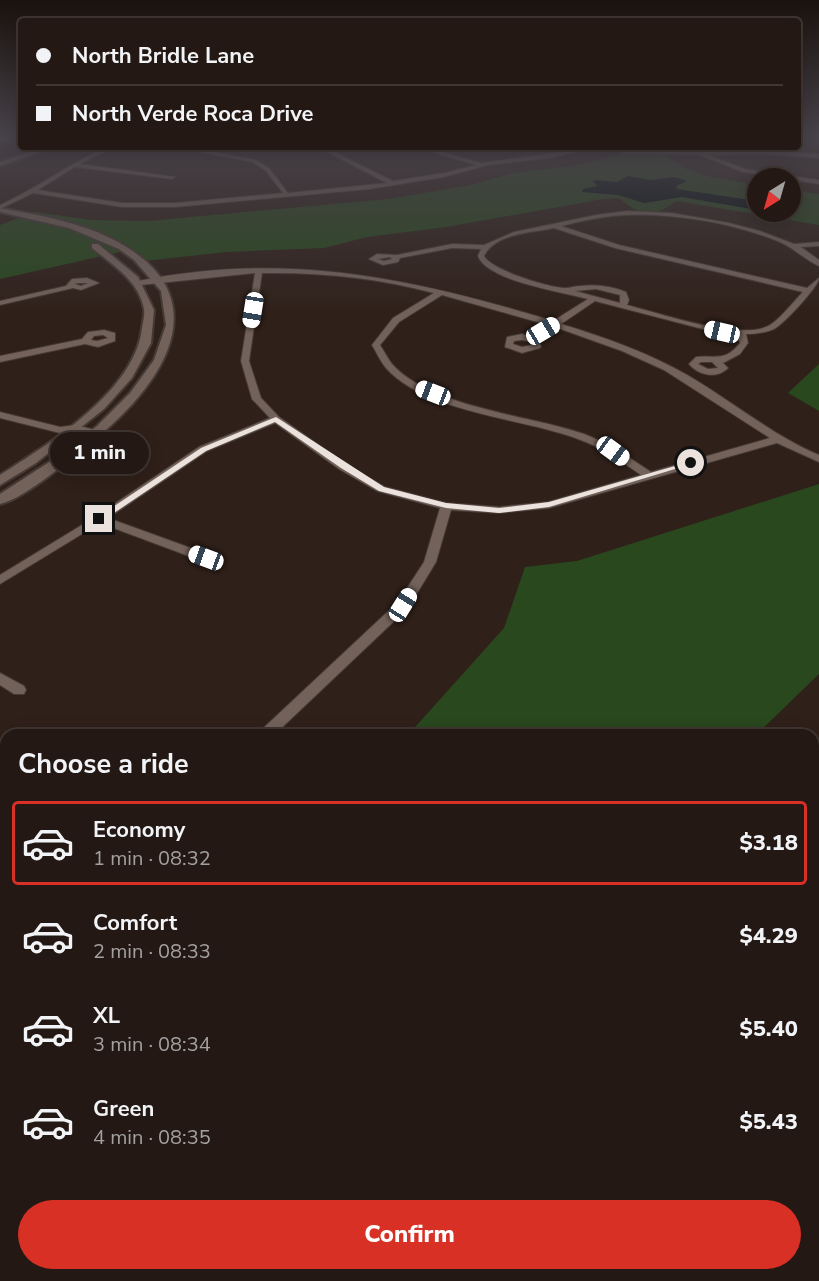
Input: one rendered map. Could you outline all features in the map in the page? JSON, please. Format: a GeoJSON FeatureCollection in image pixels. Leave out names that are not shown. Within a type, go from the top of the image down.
{"type":"FeatureCollection","features":[{"type":"Feature","properties":{"kind":"street"},"geometry":{"type":"LineString","coordinates":[[0,207],[20,197]]}},
{"type":"Feature","properties":{"kind":"street"},"geometry":{"type":"LineString","coordinates":[[72,197],[137,206],[263,197]]}},
{"type":"Feature","properties":{"kind":"street"},"geometry":{"type":"LineString","coordinates":[[0,207],[52,220],[100,237],[139,259],[164,289],[170,311],[169,335],[163,354],[146,383],[98,432],[43,474],[0,500]]}},
{"type":"Feature","properties":{"kind":"street"},"geometry":{"type":"LineString","coordinates":[[396,257],[452,246],[485,247],[508,235],[609,215],[656,214],[739,228],[791,244],[819,264]]}},
{"type":"Feature","properties":{"kind":"street"},"geometry":{"type":"LineString","coordinates":[[0,216],[56,230],[89,242],[117,260],[141,283],[150,313],[150,324],[141,354],[124,382],[76,428],[0,481]]}},
{"type":"Feature","properties":{"kind":"street"},"geometry":{"type":"LineString","coordinates":[[554,226],[617,247],[810,291]]}},
{"type":"Feature","properties":{"kind":"street"},"geometry":{"type":"LineString","coordinates":[[791,244],[819,243]]}},
{"type":"Feature","properties":{"kind":"street"},"geometry":{"type":"LineString","coordinates":[[617,247],[637,244],[684,253]]}},
{"type":"Feature","properties":{"kind":"street"},"geometry":{"type":"LineString","coordinates":[[485,247],[481,256],[489,267],[518,279],[710,329],[741,333],[772,327],[819,280]]}},
{"type":"Feature","properties":{"kind":"street"},"geometry":{"type":"LineString","coordinates":[[808,254],[819,253]]}},
{"type":"Feature","properties":{"kind":"street"},"geometry":{"type":"LineString","coordinates":[[693,255],[703,259],[711,268]]}},
{"type":"Feature","properties":{"kind":"street"},"geometry":{"type":"LineString","coordinates":[[259,270],[245,361],[257,399],[276,419],[344,467],[381,489],[446,506],[499,510],[549,505],[779,439]]}},
{"type":"Feature","properties":{"kind":"street"},"geometry":{"type":"LineString","coordinates":[[141,283],[259,270],[300,270],[369,277],[440,293],[556,324],[621,347],[669,369],[779,439],[819,459]]}},
{"type":"Feature","properties":{"kind":"street"},"geometry":{"type":"LineString","coordinates":[[0,303],[70,286]]}},
{"type":"Feature","properties":{"kind":"street"},"geometry":{"type":"LineString","coordinates":[[564,291],[589,286],[615,290],[623,294],[625,300],[623,306]]}},
{"type":"Feature","properties":{"kind":"street"},"geometry":{"type":"LineString","coordinates":[[440,293],[404,311],[385,329],[376,345],[391,369],[418,387],[464,405],[580,436],[613,451],[648,475]]}},
{"type":"Feature","properties":{"kind":"street"},"geometry":{"type":"LineString","coordinates":[[531,339],[593,298]]}},
{"type":"Feature","properties":{"kind":"street"},"geometry":{"type":"LineString","coordinates":[[718,362],[737,352],[744,343],[741,333]]}},
{"type":"Feature","properties":{"kind":"street"},"geometry":{"type":"LineString","coordinates":[[0,359],[85,341]]}},
{"type":"Feature","properties":{"kind":"street"},"geometry":{"type":"LineString","coordinates":[[0,415],[60,430],[76,428],[98,432]]}},
{"type":"Feature","properties":{"kind":"street"},"geometry":{"type":"LineString","coordinates":[[0,580],[99,519],[203,449],[276,419]]}},
{"type":"Feature","properties":{"kind":"street"},"geometry":{"type":"LineString","coordinates":[[270,729],[403,605],[430,562],[446,506]]}},
{"type":"Feature","properties":{"kind":"street"},"geometry":{"type":"LineString","coordinates":[[99,519],[206,558]]}},
{"type":"Feature","properties":{"kind":"street"},"geometry":{"type":"LineString","coordinates":[[0,678],[19,690]]}},
{"type":"Feature","properties":{"kind":"green space"},"geometry":{"type":"Polygon","coordinates":[[[401,197],[747,197],[747,213],[677,201],[669,207],[648,213],[634,209],[619,198],[603,199],[446,227],[367,237],[324,248],[226,252],[144,261],[129,250],[0,279],[0,225],[35,212],[92,220],[148,221],[401,197]]]}},
{"type":"Feature","properties":{"kind":"green space"},"geometry":{"type":"Polygon","coordinates":[[[801,197],[819,197],[819,225],[801,222],[801,197]]]}},
{"type":"Feature","properties":{"kind":"green space"},"geometry":{"type":"Polygon","coordinates":[[[819,364],[819,411],[788,393],[819,364]]]}},
{"type":"Feature","properties":{"kind":"green space"},"geometry":{"type":"Polygon","coordinates":[[[819,484],[819,674],[762,729],[413,729],[504,628],[525,567],[577,561],[819,484]]]}},
{"type":"Feature","properties":{"kind":"shaded area"},"geometry":{"type":"Polygon","coordinates":[[[624,197],[729,197],[747,200],[747,208],[682,197],[644,203],[624,197]]]}},
{"type":"Feature","properties":{"kind":"route"},"geometry":{"type":"LineString","coordinates":[[99,519],[203,449],[276,419],[344,467],[381,489],[446,506],[499,510],[549,505],[691,463]]}}]}
